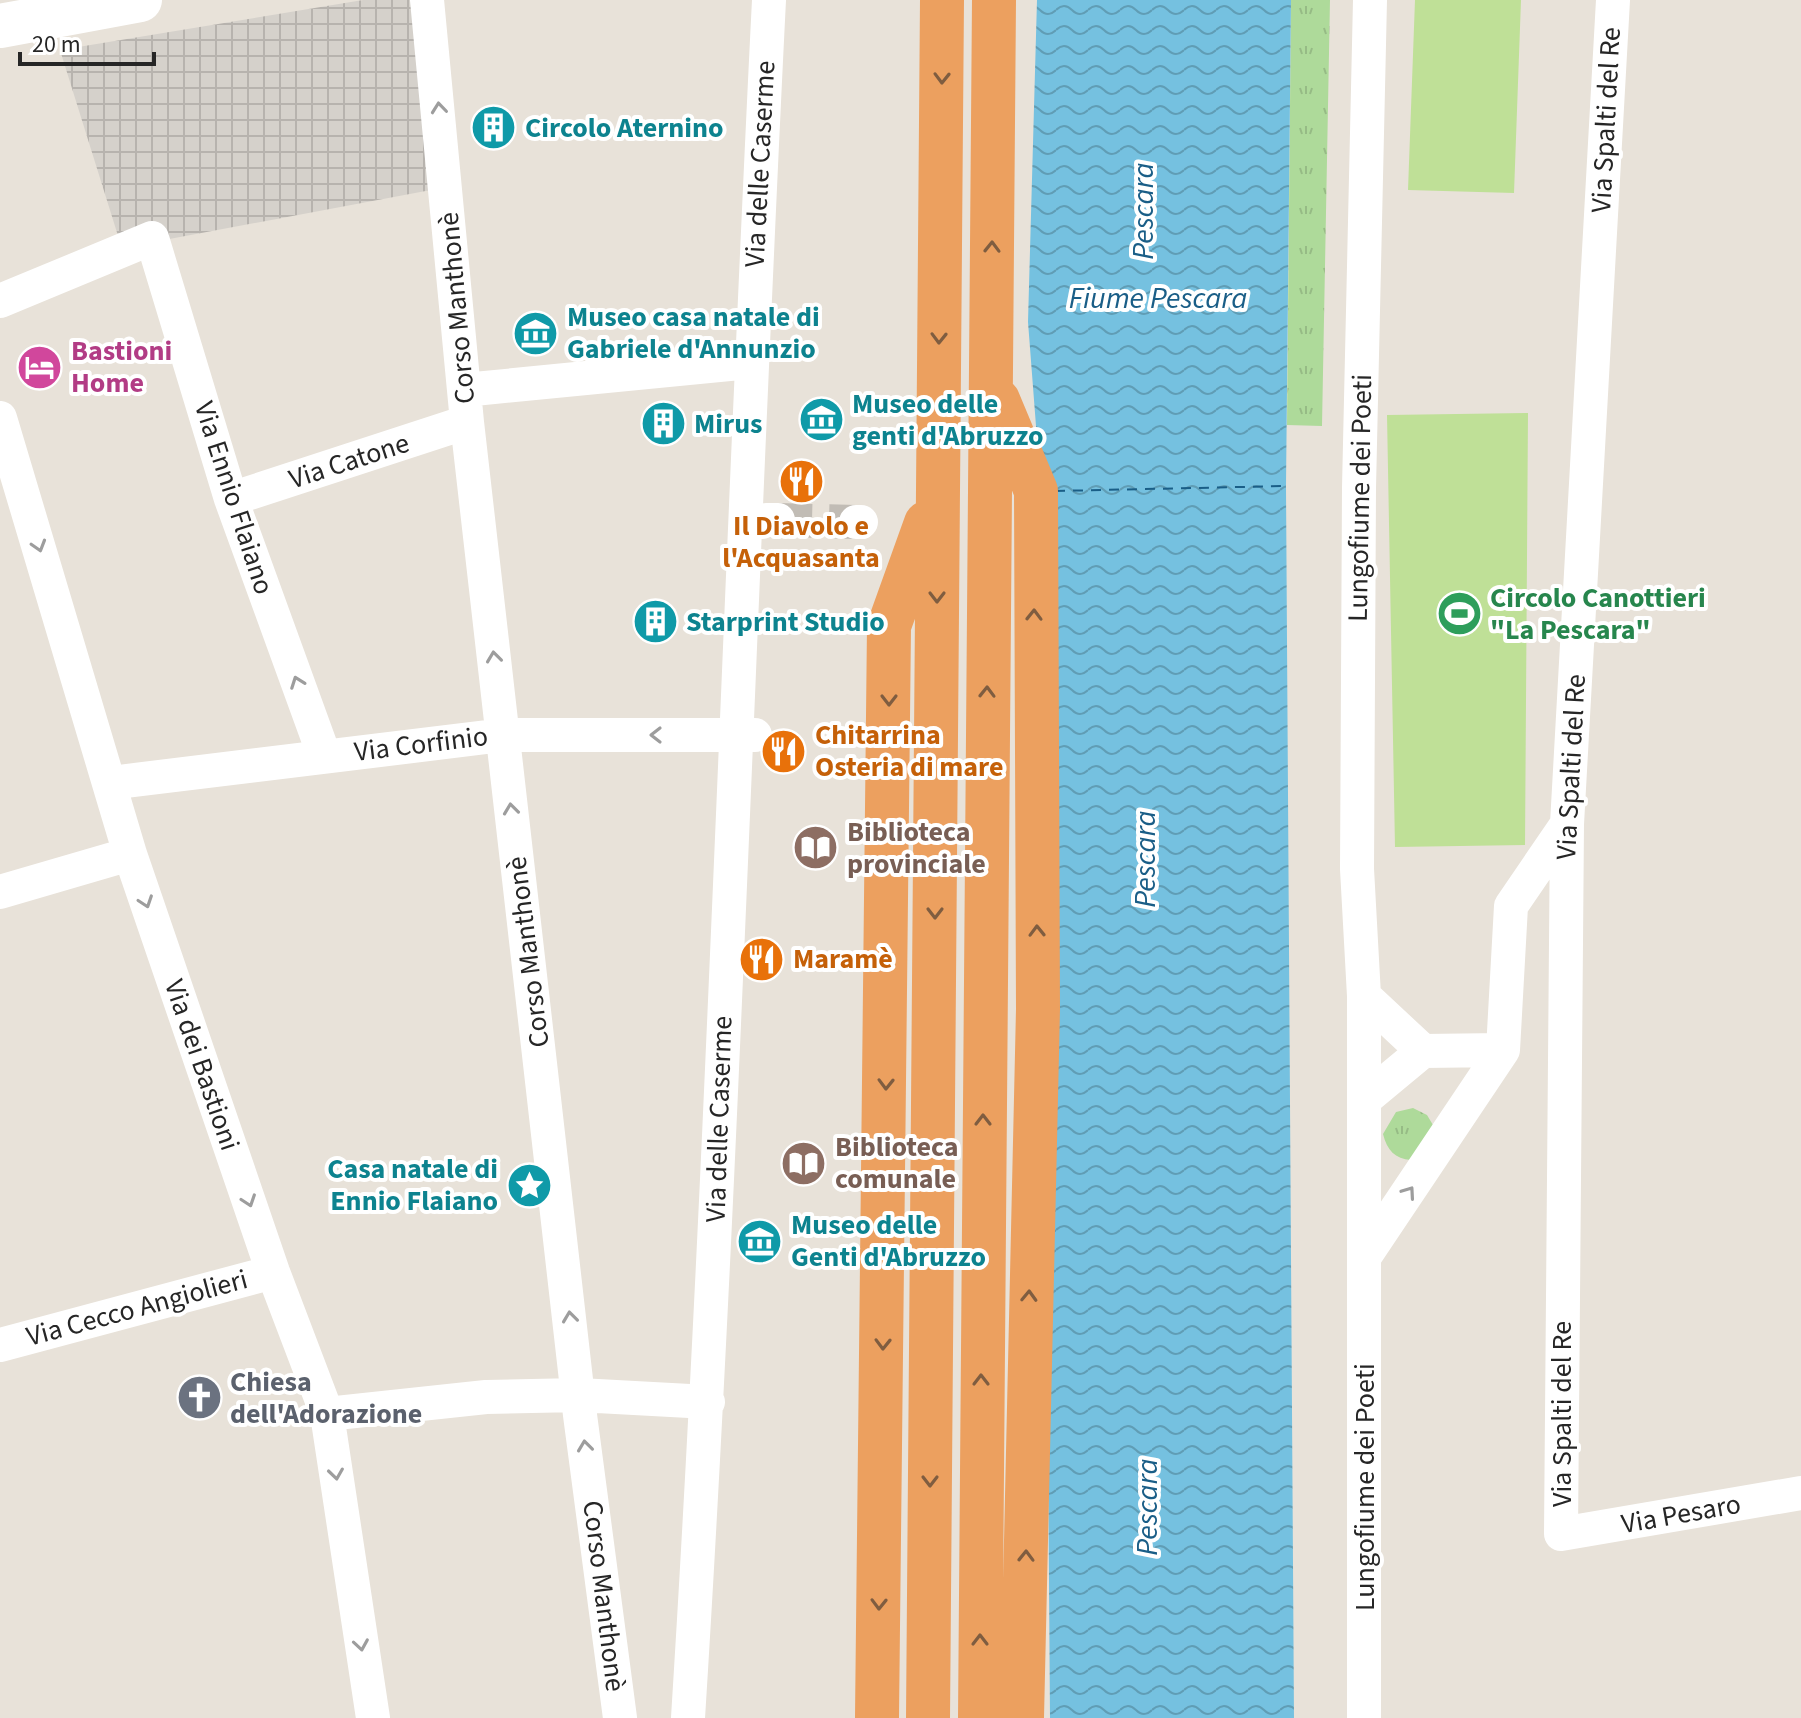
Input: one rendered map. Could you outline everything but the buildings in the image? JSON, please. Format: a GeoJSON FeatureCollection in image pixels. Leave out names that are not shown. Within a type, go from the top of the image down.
{"type":"FeatureCollection","features":[{"type":"Feature","properties":{"kind":"highway"},"geometry":{"type":"LineString","coordinates":[[928,1718],[942,0]]}},
{"type":"Feature","properties":{"kind":"highway"},"geometry":{"type":"LineString","coordinates":[[980,1718],[994,0]]}},
{"type":"Feature","properties":{"kind":"highway"},"geometry":{"type":"LineString","coordinates":[[990,381],[1036,491],[1038,1009],[1022,1718]]}},
{"type":"Feature","properties":{"kind":"highway"},"geometry":{"type":"LineString","coordinates":[[877,1718],[889,626],[938,491]]}},
{"type":"Feature","properties":{"kind":"main road"},"geometry":{"type":"LineString","coordinates":[[0,26],[140,0]]}},
{"type":"Feature","properties":{"kind":"street","name":"Corso Manthonè"},"geometry":{"type":"LineString","coordinates":[[427,0],[466,406],[579,1395],[620,1718]]}},
{"type":"Feature","properties":{"kind":"street","name":"Via delle Caserme"},"geometry":{"type":"LineString","coordinates":[[688,1718],[745,735],[761,520],[750,362],[769,0]]}},
{"type":"Feature","properties":{"kind":"street","name":"Lungofiume dei Poeti"},"geometry":{"type":"LineString","coordinates":[[1364,1718],[1364,996],[1357,869],[1359,488],[1370,0]]}},
{"type":"Feature","properties":{"kind":"street","name":"Via Spalti del Re"},"geometry":{"type":"LineString","coordinates":[[1561,1534],[1567,824],[1613,0]]}},
{"type":"Feature","properties":{"kind":"street","name":"Via Ennio Flaiano"},"geometry":{"type":"LineString","coordinates":[[0,301],[152,238],[231,499],[324,755]]}},
{"type":"Feature","properties":{"kind":"street","name":"Via Catone"},"geometry":{"type":"LineString","coordinates":[[231,499],[466,406],[750,362]]}},
{"type":"Feature","properties":{"kind":"street","name":"Via dei Bastioni"},"geometry":{"type":"LineString","coordinates":[[0,418],[11,495],[273,1272],[327,1414],[358,1585],[373,1718]]}},
{"type":"Feature","properties":{"kind":"street","name":"Via Corfinio"},"geometry":{"type":"LineString","coordinates":[[110,783],[503,735],[745,735]]}},
{"type":"Feature","properties":{"kind":"street"},"geometry":{"type":"LineString","coordinates":[[1365,1256],[1503,1050],[1511,906],[1567,824]]}},
{"type":"Feature","properties":{"kind":"street"},"geometry":{"type":"LineString","coordinates":[[0,892],[130,854]]}},
{"type":"Feature","properties":{"kind":"street"},"geometry":{"type":"LineString","coordinates":[[1364,996],[1423,1051]]}},
{"type":"Feature","properties":{"kind":"street"},"geometry":{"type":"LineString","coordinates":[[1364,1100],[1423,1051],[1503,1050]]}},
{"type":"Feature","properties":{"kind":"street","name":"Via Cecco Angiolieri"},"geometry":{"type":"LineString","coordinates":[[0,1345],[273,1272]]}},
{"type":"Feature","properties":{"kind":"street"},"geometry":{"type":"LineString","coordinates":[[327,1414],[486,1397],[579,1395],[708,1402]]}},
{"type":"Feature","properties":{"kind":"street","name":"Via Pesaro"},"geometry":{"type":"LineString","coordinates":[[1561,1534],[1801,1493]]}},
{"type":"Feature","properties":{"kind":"green space"},"geometry":{"type":"Polygon","coordinates":[[[1291,0],[1330,0],[1322,426],[1287,425],[1291,0]]]}},
{"type":"Feature","properties":{"kind":"green space"},"geometry":{"type":"Polygon","coordinates":[[[1415,0],[1521,0],[1514,193],[1408,190],[1415,0]]]}},
{"type":"Feature","properties":{"kind":"green space","name":"Circolo Canottieri \"La Pescara\""},"geometry":{"type":"Polygon","coordinates":[[[1528,413],[1525,845],[1395,847],[1387,415],[1528,413]]]}},
{"type":"Feature","properties":{"kind":"green space"},"geometry":{"type":"Polygon","coordinates":[[[1413,1108],[1427,1115],[1436,1130],[1411,1160],[1392,1153],[1383,1134],[1396,1112],[1413,1108]]]}},
{"type":"Feature","properties":{"kind":"shaded area"},"geometry":{"type":"Polygon","coordinates":[[[363,0],[434,0],[447,187],[164,240],[124,255],[60,50],[363,0]]]}},
{"type":"Feature","properties":{"kind":"water","name":"Fiume Pescara"},"geometry":{"type":"Polygon","coordinates":[[[1037,0],[1291,0],[1286,486],[1294,1718],[1050,1718],[1041,491],[1028,322],[1037,0]]]}},
{"type":"Feature","properties":{"kind":"ferry route"},"geometry":{"type":"LineString","coordinates":[[1055,491],[1286,486]]}},
{"type":"Feature","properties":{"kind":"tunnel"},"geometry":{"type":"LineString","coordinates":[[778,520],[856,522]]}},
{"type":"Feature","properties":{"kind":"place","name":"Circolo Aternino"},"geometry":{"type":"Point","coordinates":[494,128]}},
{"type":"Feature","properties":{"kind":"place","name":"Museo casa natale di Gabriele d'Annunzio"},"geometry":{"type":"Point","coordinates":[536,333]}},
{"type":"Feature","properties":{"kind":"place","name":"Bastioni Home"},"geometry":{"type":"Point","coordinates":[40,367]}},
{"type":"Feature","properties":{"kind":"place","name":"Museo delle genti d'Abruzzo"},"geometry":{"type":"Point","coordinates":[821,420]}},
{"type":"Feature","properties":{"kind":"place","name":"Mirus"},"geometry":{"type":"Point","coordinates":[663,424]}},
{"type":"Feature","properties":{"kind":"place","name":"Il Diavolo e l'Acquasanta"},"geometry":{"type":"Point","coordinates":[801,482]}},
{"type":"Feature","properties":{"kind":"place","name":"Circolo Canottieri \"La Pescara\""},"geometry":{"type":"Point","coordinates":[1459,614]}},
{"type":"Feature","properties":{"kind":"place","name":"Starprint Studio"},"geometry":{"type":"Point","coordinates":[655,622]}},
{"type":"Feature","properties":{"kind":"place","name":"Chitarrina Osteria di mare"},"geometry":{"type":"Point","coordinates":[784,751]}},
{"type":"Feature","properties":{"kind":"place","name":"Biblioteca provinciale"},"geometry":{"type":"Point","coordinates":[816,848]}},
{"type":"Feature","properties":{"kind":"place","name":"Maramè"},"geometry":{"type":"Point","coordinates":[762,959]}},
{"type":"Feature","properties":{"kind":"place","name":"Biblioteca comunale"},"geometry":{"type":"Point","coordinates":[804,1163]}},
{"type":"Feature","properties":{"kind":"place","name":"Casa natale di Ennio Flaiano"},"geometry":{"type":"Point","coordinates":[529,1185]}},
{"type":"Feature","properties":{"kind":"place","name":"Museo delle Genti d'Abruzzo"},"geometry":{"type":"Point","coordinates":[760,1241]}},
{"type":"Feature","properties":{"kind":"place","name":"Chiesa dell'Adorazione"},"geometry":{"type":"Point","coordinates":[199,1398]}},
{"type":"Feature","properties":{"kind":"water label","name":"Pescara"},"geometry":{"type":"Point","coordinates":[1143,211]}},
{"type":"Feature","properties":{"kind":"water label","name":"Pescara"},"geometry":{"type":"Point","coordinates":[1145,859]}},
{"type":"Feature","properties":{"kind":"water label","name":"Pescara"},"geometry":{"type":"Point","coordinates":[1147,1507]}}]}
